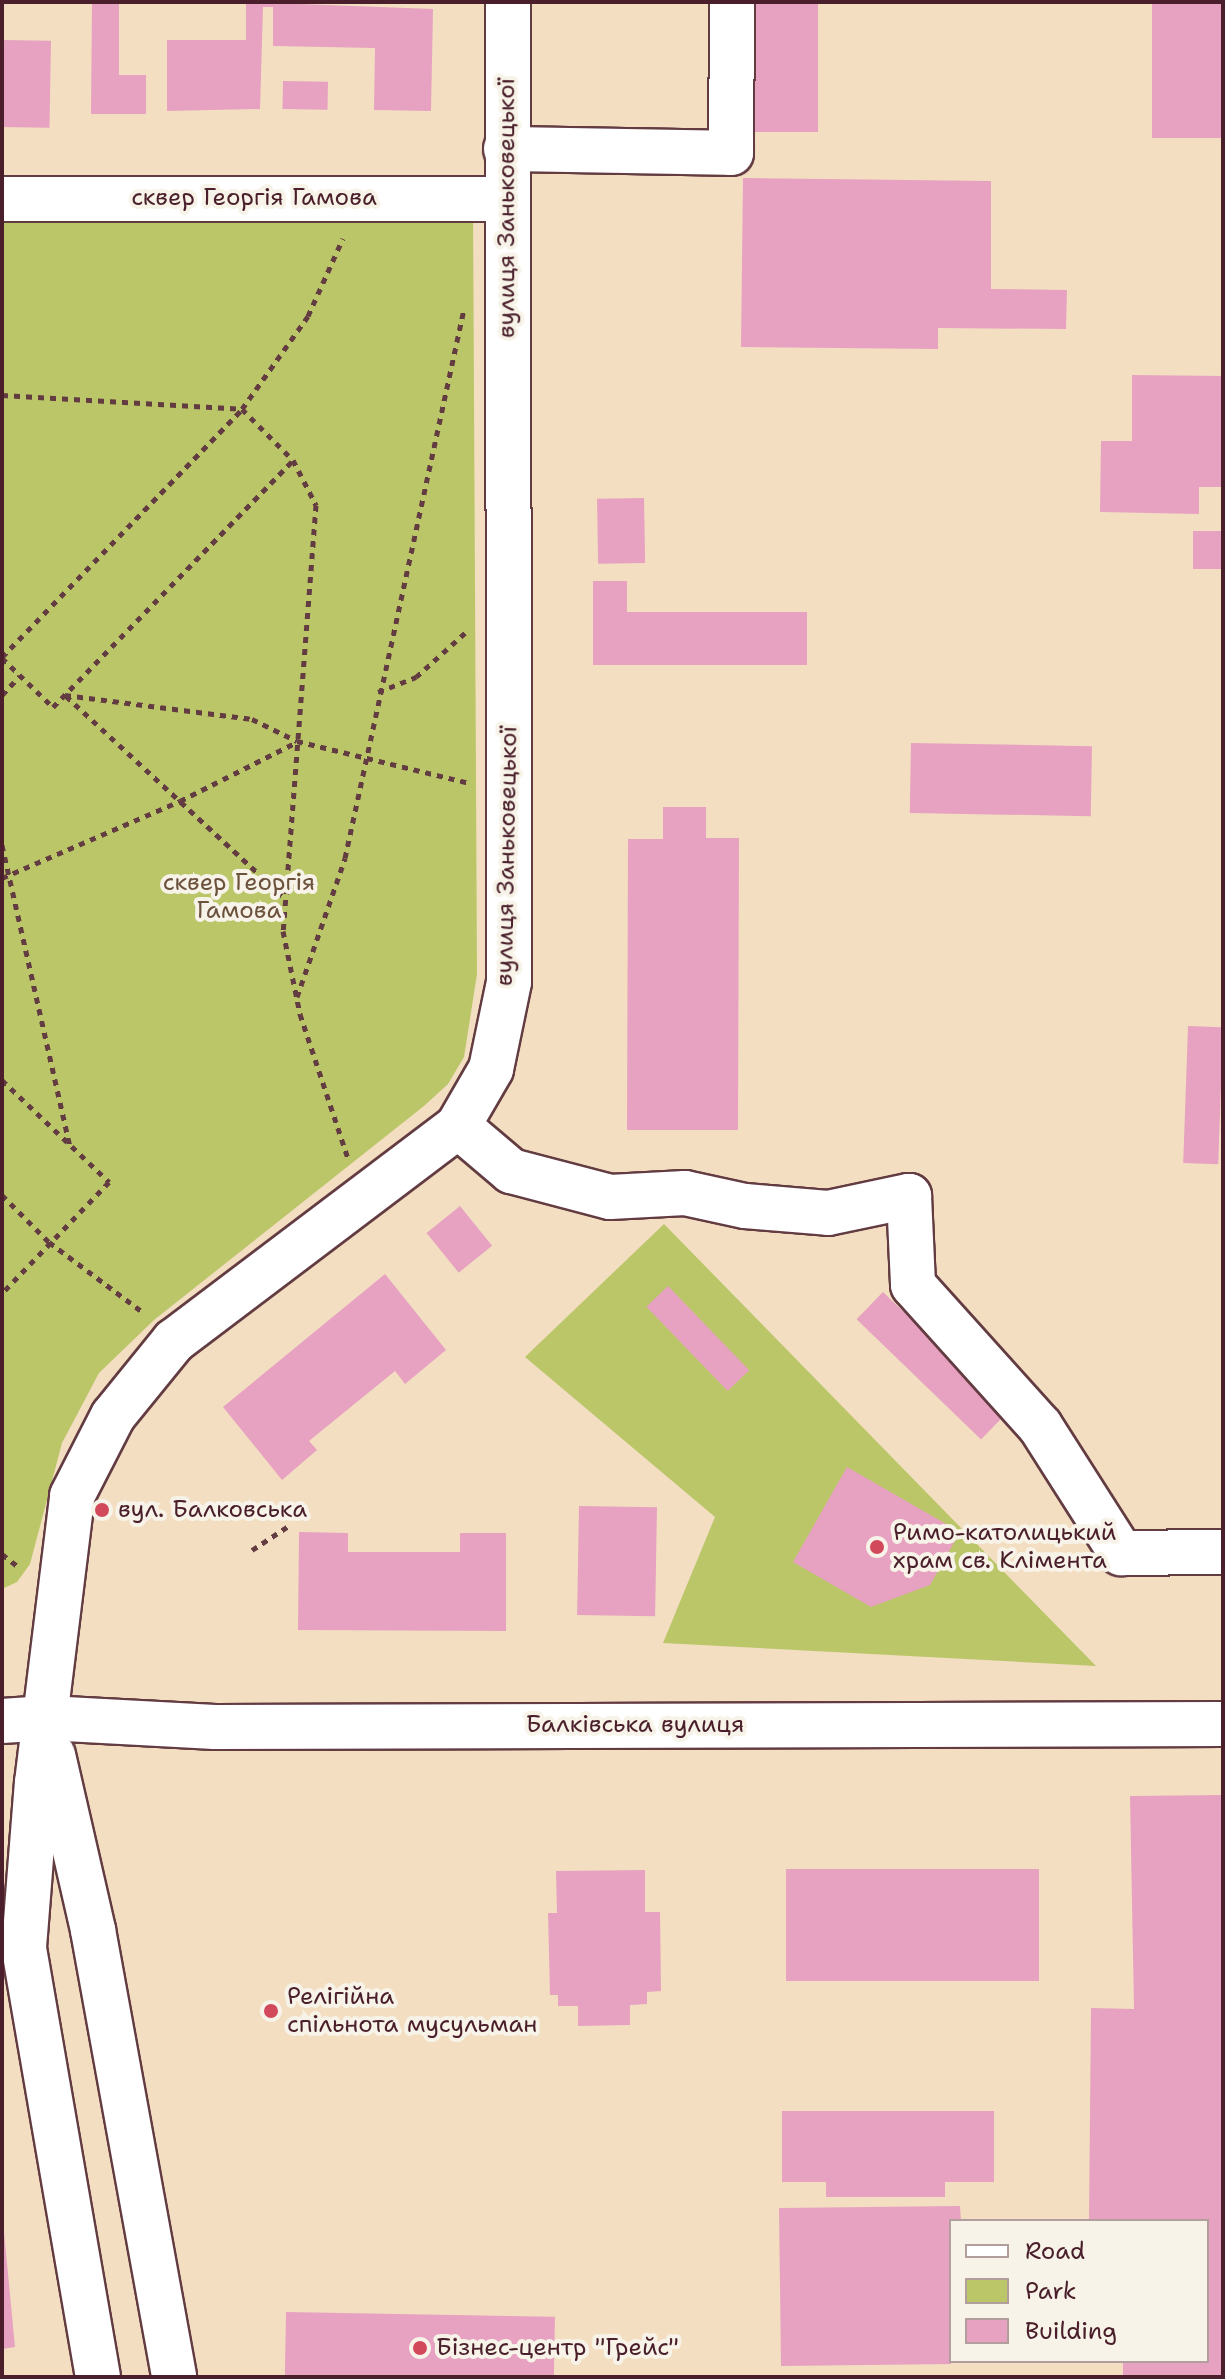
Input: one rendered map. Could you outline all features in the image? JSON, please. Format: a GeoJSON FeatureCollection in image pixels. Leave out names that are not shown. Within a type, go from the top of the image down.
{"type":"FeatureCollection","features":[{"type":"Feature","properties":{"kind":"street","name":"вулиця Заньковецької"},"geometry":{"type":"LineString","coordinates":[[24,1947],[37,1783],[72,1496],[113,1416],[174,1341],[458,1126],[491,1069],[509,982],[508,2]]}},
{"type":"Feature","properties":{"kind":"street"},"geometry":{"type":"LineString","coordinates":[[506,149],[731,153],[732,2]]}},
{"type":"Feature","properties":{"kind":"street","name":"сквер Георгія Гамова"},"geometry":{"type":"LineString","coordinates":[[2,199],[507,199]]}},
{"type":"Feature","properties":{"kind":"street"},"geometry":{"type":"LineString","coordinates":[[458,1126],[511,1171],[610,1197],[685,1193],[745,1206],[828,1213],[909,1196],[913,1285],[1040,1426],[1121,1553],[1223,1552]]}},
{"type":"Feature","properties":{"kind":"street","name":"Балківська вулиця"},"geometry":{"type":"LineString","coordinates":[[2,1704],[47,1718]]}},
{"type":"Feature","properties":{"kind":"street"},"geometry":{"type":"LineString","coordinates":[[47,1718],[93,1930],[174,2377]]}},
{"type":"Feature","properties":{"kind":"street","name":"Балківська вулиця"},"geometry":{"type":"LineString","coordinates":[[2,1721],[47,1718],[215,1727],[1223,1724]]}},
{"type":"Feature","properties":{"kind":"street"},"geometry":{"type":"LineString","coordinates":[[2,1907],[24,1947],[98,2377]]}},
{"type":"Feature","properties":{"kind":"path"},"geometry":{"type":"LineString","coordinates":[[293,460],[53,707],[2,657],[242,409],[308,316],[362,197]]}},
{"type":"Feature","properties":{"kind":"path"},"geometry":{"type":"LineString","coordinates":[[296,998],[345,858],[458,324],[469,296]]}},
{"type":"Feature","properties":{"kind":"path"},"geometry":{"type":"LineString","coordinates":[[2,395],[242,409],[293,460],[316,505],[283,931],[296,998],[334,1124],[364,1197]]}},
{"type":"Feature","properties":{"kind":"path"},"geometry":{"type":"LineString","coordinates":[[378,692],[416,677],[458,634],[508,613]]}},
{"type":"Feature","properties":{"kind":"path"},"geometry":{"type":"LineString","coordinates":[[2,695],[20,676]]}},
{"type":"Feature","properties":{"kind":"path"},"geometry":{"type":"LineString","coordinates":[[65,695],[252,719],[297,741],[509,793]]}},
{"type":"Feature","properties":{"kind":"path"},"geometry":{"type":"LineString","coordinates":[[65,695],[286,899]]}},
{"type":"Feature","properties":{"kind":"path"},"geometry":{"type":"LineString","coordinates":[[5,877],[180,801],[297,741]]}},
{"type":"Feature","properties":{"kind":"path"},"geometry":{"type":"LineString","coordinates":[[2,845],[5,877],[70,1147]]}},
{"type":"Feature","properties":{"kind":"path"},"geometry":{"type":"LineString","coordinates":[[2,1080],[109,1182],[2,1293]]}},
{"type":"Feature","properties":{"kind":"path"},"geometry":{"type":"LineString","coordinates":[[2,1195],[49,1242],[154,1320],[174,1341]]}},
{"type":"Feature","properties":{"kind":"path"},"geometry":{"type":"LineString","coordinates":[[252,1550],[287,1527]]}},
{"type":"Feature","properties":{"kind":"green space","name":"сквер Георгія Гамова"},"geometry":{"type":"Polygon","coordinates":[[[473,203],[477,974],[464,1057],[448,1084],[424,1106],[154,1320],[99,1373],[62,1443],[30,1564],[17,1582],[2,1589],[2,214],[473,203]]]}},
{"type":"Feature","properties":{"kind":"green space"},"geometry":{"type":"Polygon","coordinates":[[[664,1224],[1096,1666],[663,1643],[715,1517],[525,1357],[664,1224]]]}},
{"type":"Feature","properties":{"kind":"building"},"geometry":{"type":"Polygon","coordinates":[[[92,2],[119,2],[119,75],[146,75],[146,114],[91,114],[92,2]]]}},
{"type":"Feature","properties":{"kind":"building"},"geometry":{"type":"Polygon","coordinates":[[[246,2],[433,9],[431,111],[374,110],[375,48],[273,46],[273,7],[263,7],[260,109],[167,111],[167,40],[246,40],[246,2]]]}},
{"type":"Feature","properties":{"kind":"building"},"geometry":{"type":"Polygon","coordinates":[[[746,2],[818,2],[818,132],[746,132],[746,2]]]}},
{"type":"Feature","properties":{"kind":"building"},"geometry":{"type":"Polygon","coordinates":[[[1152,2],[1223,2],[1223,138],[1152,138],[1152,2]]]}},
{"type":"Feature","properties":{"kind":"building"},"geometry":{"type":"Polygon","coordinates":[[[2,40],[51,41],[49,128],[2,127],[2,40]]]}},
{"type":"Feature","properties":{"kind":"building"},"geometry":{"type":"Polygon","coordinates":[[[283,81],[328,82],[328,110],[283,109],[283,81]]]}},
{"type":"Feature","properties":{"kind":"building"},"geometry":{"type":"Polygon","coordinates":[[[743,178],[991,181],[991,289],[1067,290],[1066,329],[938,328],[938,349],[741,347],[743,178]]]}},
{"type":"Feature","properties":{"kind":"building"},"geometry":{"type":"Polygon","coordinates":[[[1132,375],[1223,376],[1223,487],[1199,487],[1199,514],[1100,512],[1101,441],[1132,441],[1132,375]]]}},
{"type":"Feature","properties":{"kind":"building"},"geometry":{"type":"Polygon","coordinates":[[[644,498],[645,563],[598,564],[597,499],[644,498]]]}},
{"type":"Feature","properties":{"kind":"building"},"geometry":{"type":"Polygon","coordinates":[[[1193,531],[1223,531],[1223,569],[1193,569],[1193,531]]]}},
{"type":"Feature","properties":{"kind":"building"},"geometry":{"type":"Polygon","coordinates":[[[593,581],[627,581],[627,612],[807,612],[807,665],[593,665],[593,581]]]}},
{"type":"Feature","properties":{"kind":"building"},"geometry":{"type":"Polygon","coordinates":[[[911,743],[1092,746],[1091,816],[910,813],[911,743]]]}},
{"type":"Feature","properties":{"kind":"building"},"geometry":{"type":"Polygon","coordinates":[[[663,807],[706,807],[706,838],[739,838],[738,1130],[627,1130],[628,839],[663,839],[663,807]]]}},
{"type":"Feature","properties":{"kind":"building"},"geometry":{"type":"Polygon","coordinates":[[[1188,1026],[1223,1027],[1218,1164],[1183,1163],[1188,1026]]]}},
{"type":"Feature","properties":{"kind":"building"},"geometry":{"type":"Polygon","coordinates":[[[460,1206],[492,1246],[459,1273],[427,1233],[460,1206]]]}},
{"type":"Feature","properties":{"kind":"building"},"geometry":{"type":"Polygon","coordinates":[[[385,1274],[446,1350],[405,1384],[395,1371],[309,1441],[317,1450],[282,1480],[223,1407],[385,1274]]]}},
{"type":"Feature","properties":{"kind":"building"},"geometry":{"type":"Polygon","coordinates":[[[668,1286],[749,1370],[728,1391],[646,1307],[668,1286]]]}},
{"type":"Feature","properties":{"kind":"building"},"geometry":{"type":"Polygon","coordinates":[[[883,1292],[1007,1412],[981,1440],[857,1319],[883,1292]]]}},
{"type":"Feature","properties":{"kind":"building","name":"Римо-католицький храм св. Клімента"},"geometry":{"type":"Polygon","coordinates":[[[847,1467],[960,1532],[930,1585],[871,1607],[793,1562],[847,1467]]]}},
{"type":"Feature","properties":{"kind":"building"},"geometry":{"type":"Polygon","coordinates":[[[579,1506],[657,1507],[655,1616],[577,1615],[579,1506]]]}},
{"type":"Feature","properties":{"kind":"building"},"geometry":{"type":"Polygon","coordinates":[[[299,1532],[348,1533],[348,1552],[460,1552],[460,1533],[506,1533],[506,1631],[298,1630],[299,1532]]]}},
{"type":"Feature","properties":{"kind":"building"},"geometry":{"type":"Polygon","coordinates":[[[1223,1795],[1223,2377],[1123,2377],[1123,2363],[1209,2363],[1209,2219],[1089,2219],[1091,2008],[1134,2009],[1130,1796],[1223,1795]]]}},
{"type":"Feature","properties":{"kind":"building"},"geometry":{"type":"Polygon","coordinates":[[[786,1869],[1039,1869],[1039,1981],[786,1981],[786,1869]]]}},
{"type":"Feature","properties":{"kind":"building"},"geometry":{"type":"Polygon","coordinates":[[[645,1870],[645,1912],[660,1912],[661,1991],[647,1992],[647,2004],[630,2005],[630,2025],[578,2026],[578,2006],[558,2006],[558,1995],[550,1995],[548,1913],[557,1913],[556,1871],[645,1870]]]}},
{"type":"Feature","properties":{"kind":"building"},"geometry":{"type":"Polygon","coordinates":[[[782,2111],[994,2111],[994,2182],[945,2182],[945,2197],[826,2197],[826,2182],[782,2182],[782,2111]]]}},
{"type":"Feature","properties":{"kind":"building"},"geometry":{"type":"Polygon","coordinates":[[[960,2206],[961,2219],[949,2219],[951,2364],[781,2366],[779,2208],[960,2206]]]}},
{"type":"Feature","properties":{"kind":"building"},"geometry":{"type":"Polygon","coordinates":[[[2,2211],[15,2347],[2,2349],[2,2211]]]}},
{"type":"Feature","properties":{"kind":"building","name":"Бізнес-центр \"Грейс\""},"geometry":{"type":"Polygon","coordinates":[[[286,2312],[555,2317],[554,2377],[285,2377],[286,2312]]]}},
{"type":"Feature","properties":{"kind":"place","name":"вул. Балковська"},"geometry":{"type":"Point","coordinates":[102,1510]}},
{"type":"Feature","properties":{"kind":"place","name":"Римо-католицький храм св. Клімента"},"geometry":{"type":"Point","coordinates":[877,1547]}},
{"type":"Feature","properties":{"kind":"place","name":"Релігійна спільнота мусульман"},"geometry":{"type":"Point","coordinates":[271,2011]}},
{"type":"Feature","properties":{"kind":"place","name":"Бізнес-центр \"Грейс\""},"geometry":{"type":"Point","coordinates":[420,2348]}}]}
